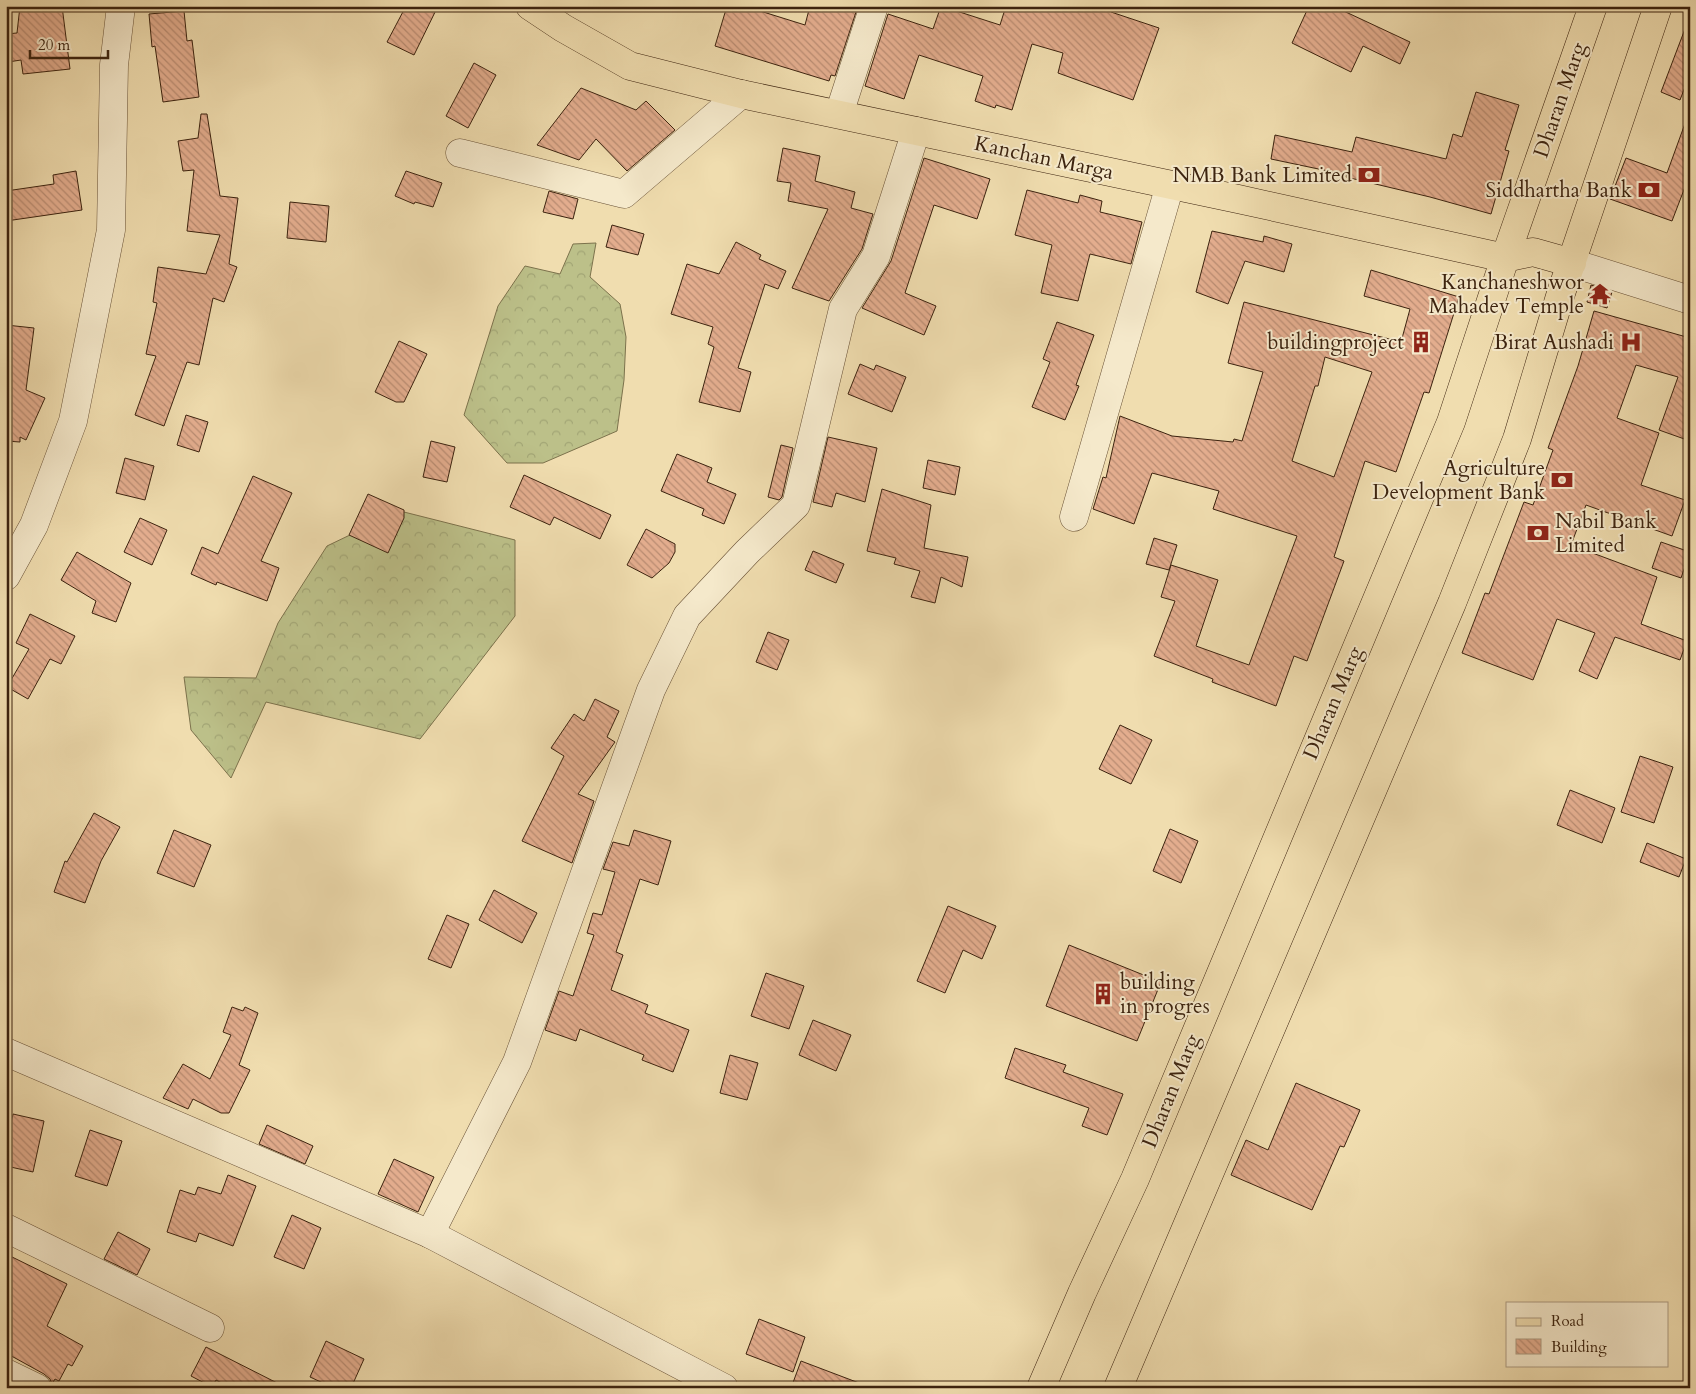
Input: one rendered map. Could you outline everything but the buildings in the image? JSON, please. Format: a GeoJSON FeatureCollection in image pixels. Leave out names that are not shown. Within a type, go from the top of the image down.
{"type":"FeatureCollection","features":[{"type":"Feature","properties":{"kind":"main road","name":"Kanchan Marga"},"geometry":{"type":"LineString","coordinates":[[530,6],[563,28],[630,66],[741,94],[1505,258],[1533,252],[1572,263]]}},
{"type":"Feature","properties":{"kind":"main road","name":"Dharan Marg"},"geometry":{"type":"LineString","coordinates":[[1041,1388],[1135,1179],[1450,422],[1593,6]]}},
{"type":"Feature","properties":{"kind":"main road"},"geometry":{"type":"LineString","coordinates":[[1118,1388],[1452,603],[1517,439],[1561,293],[1658,6]]}},
{"type":"Feature","properties":{"kind":"street"},"geometry":{"type":"LineString","coordinates":[[6,576],[34,525],[73,421],[110,230],[114,65],[121,6]]}},
{"type":"Feature","properties":{"kind":"street"},"geometry":{"type":"LineString","coordinates":[[839,114],[874,6]]}},
{"type":"Feature","properties":{"kind":"street"},"geometry":{"type":"LineString","coordinates":[[460,152],[624,194],[741,94]]}},
{"type":"Feature","properties":{"kind":"street"},"geometry":{"type":"LineString","coordinates":[[430,1234],[517,1062],[652,690],[687,616],[747,552],[796,505],[843,309],[876,256],[916,131]]}},
{"type":"Feature","properties":{"kind":"street"},"geometry":{"type":"LineString","coordinates":[[1074,517],[1170,185]]}},
{"type":"Feature","properties":{"kind":"street"},"geometry":{"type":"LineString","coordinates":[[1572,263],[1690,300]]}},
{"type":"Feature","properties":{"kind":"street"},"geometry":{"type":"LineString","coordinates":[[6,1052],[430,1234],[724,1388]]}},
{"type":"Feature","properties":{"kind":"street"},"geometry":{"type":"LineString","coordinates":[[6,1228],[210,1328]]}},
{"type":"Feature","properties":{"kind":"street"},"geometry":{"type":"LineString","coordinates":[[6,1373],[37,1388]]}},
{"type":"Feature","properties":{"kind":"green space"},"geometry":{"type":"Polygon","coordinates":[[[596,243],[590,277],[620,304],[626,337],[624,380],[617,431],[543,463],[507,463],[464,415],[498,306],[525,266],[560,274],[573,244],[596,243]]]}},
{"type":"Feature","properties":{"kind":"green space"},"geometry":{"type":"Polygon","coordinates":[[[400,511],[515,540],[515,616],[420,739],[266,702],[231,778],[191,730],[184,677],[256,678],[278,623],[327,546],[400,511]]]}},
{"type":"Feature","properties":{"kind":"place","name":"NMB Bank Limited"},"geometry":{"type":"Point","coordinates":[1369,175]}},
{"type":"Feature","properties":{"kind":"place","name":"Siddhartha Bank"},"geometry":{"type":"Point","coordinates":[1649,190]}},
{"type":"Feature","properties":{"kind":"place","name":"Kanchaneshwor Mahadev Temple"},"geometry":{"type":"Point","coordinates":[1600,294]}},
{"type":"Feature","properties":{"kind":"place","name":"buildingproject"},"geometry":{"type":"Point","coordinates":[1421,342]}},
{"type":"Feature","properties":{"kind":"place","name":"Birat Aushadi"},"geometry":{"type":"Point","coordinates":[1631,342]}},
{"type":"Feature","properties":{"kind":"place","name":"Agriculture Development Bank"},"geometry":{"type":"Point","coordinates":[1562,480]}},
{"type":"Feature","properties":{"kind":"place","name":"Nabil Bank Limited"},"geometry":{"type":"Point","coordinates":[1538,533]}},
{"type":"Feature","properties":{"kind":"place","name":"building in progres"},"geometry":{"type":"Point","coordinates":[1103,994]}}]}
